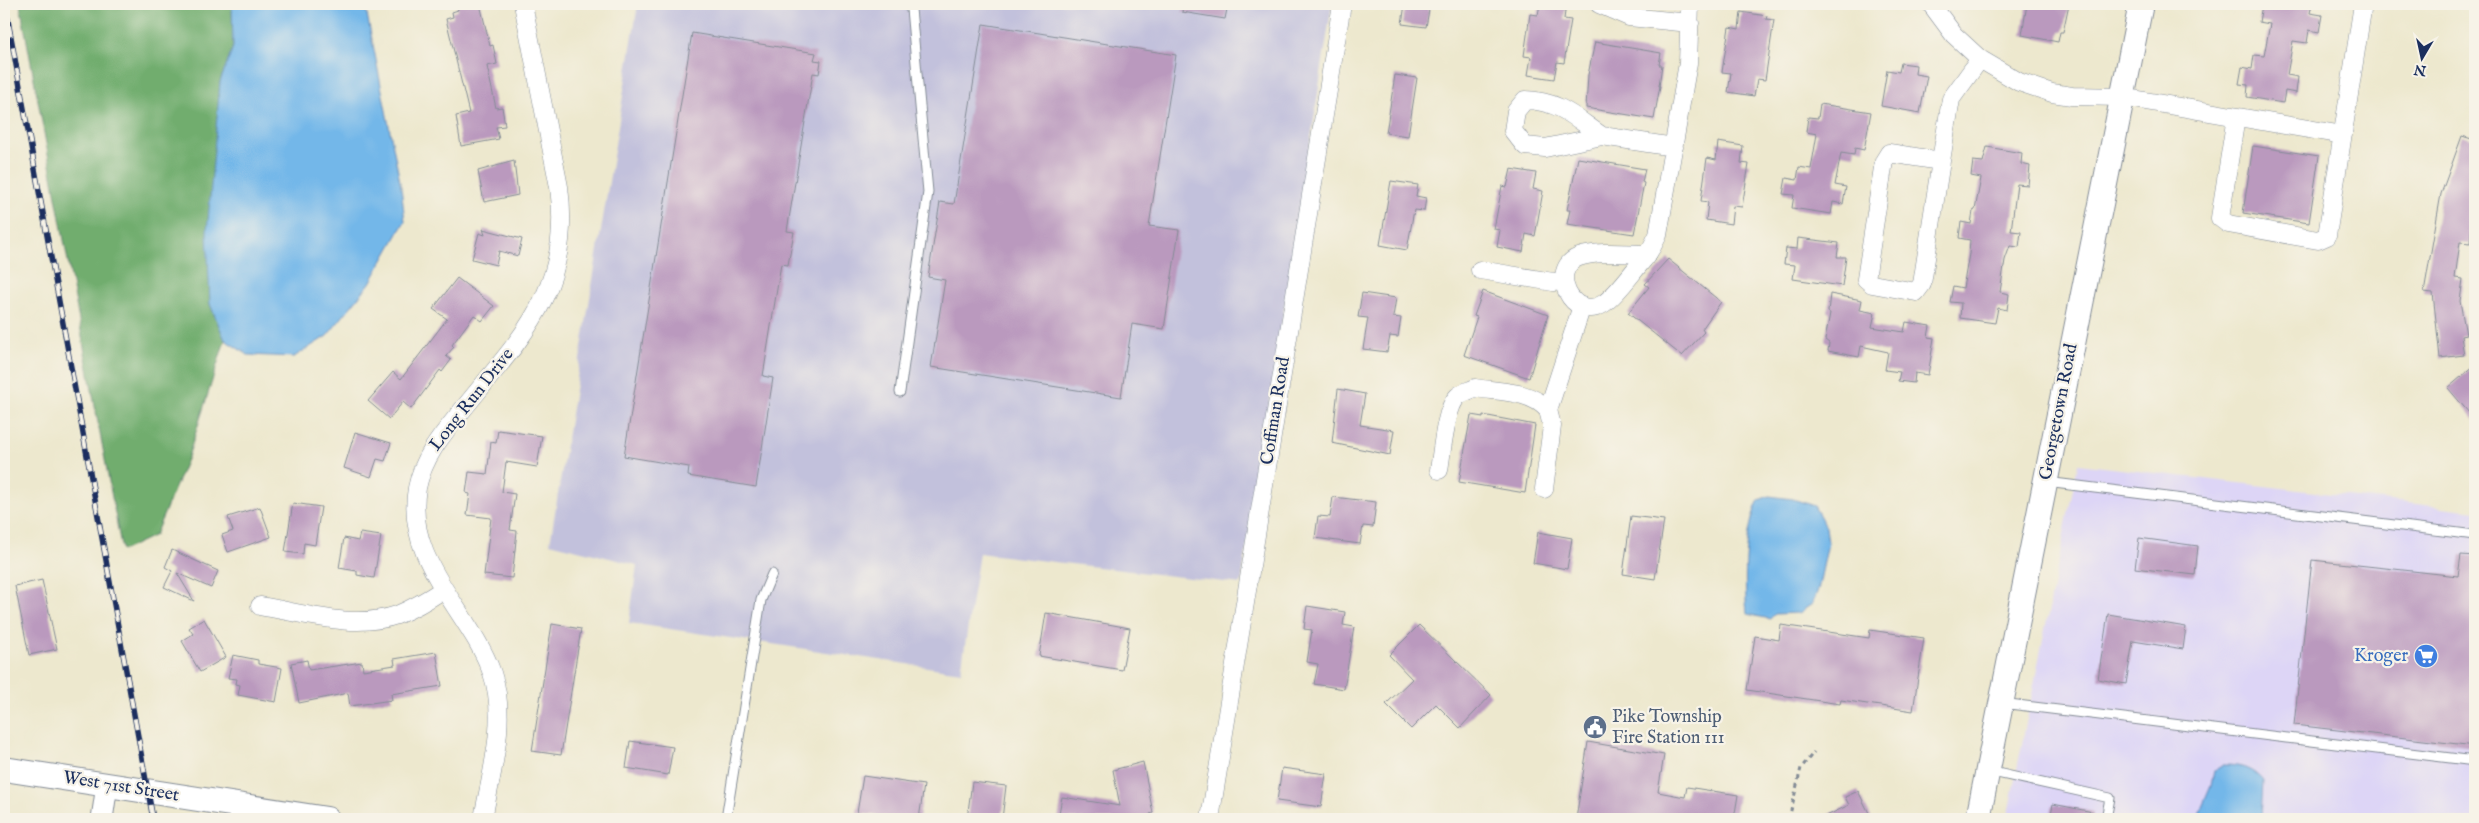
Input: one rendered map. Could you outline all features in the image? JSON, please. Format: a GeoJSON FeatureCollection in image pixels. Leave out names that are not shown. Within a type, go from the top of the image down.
{"type":"FeatureCollection","features":[{"type":"Feature","properties":{"kind":"main road","name":"Georgetown Road"},"geometry":{"type":"LineString","coordinates":[[1978,819],[2141,4]]}},
{"type":"Feature","properties":{"kind":"main road","name":"West 71st Street"},"geometry":{"type":"LineString","coordinates":[[4,769],[277,815],[328,819]]}},
{"type":"Feature","properties":{"kind":"street","name":"Long Run Drive"},"geometry":{"type":"LineString","coordinates":[[484,819],[498,725],[496,691],[486,658],[430,565],[418,535],[415,510],[420,478],[437,441],[523,335],[541,308],[551,285],[560,245],[562,211],[559,187],[523,4]]}},
{"type":"Feature","properties":{"kind":"street","name":"Coffman Road"},"geometry":{"type":"LineString","coordinates":[[1210,819],[1342,4]]}},
{"type":"Feature","properties":{"kind":"street"},"geometry":{"type":"LineString","coordinates":[[1599,4],[1629,17],[1690,23]]}},
{"type":"Feature","properties":{"kind":"street"},"geometry":{"type":"LineString","coordinates":[[1648,254],[1579,257],[1567,268],[1564,282],[1568,296],[1582,306],[1589,307],[1604,303],[1648,254],[1660,228],[1688,63],[1690,4]]}},
{"type":"Feature","properties":{"kind":"street"},"geometry":{"type":"LineString","coordinates":[[1933,4],[1954,35],[1980,59],[2019,82],[2052,93],[2072,96],[2122,97],[2343,134]]}},
{"type":"Feature","properties":{"kind":"street"},"geometry":{"type":"LineString","coordinates":[[2236,117],[2220,218],[2228,224],[2318,240],[2326,236],[2363,4]]}},
{"type":"Feature","properties":{"kind":"street"},"geometry":{"type":"LineString","coordinates":[[1941,161],[1889,154],[1886,157],[1865,276],[1867,282],[1916,292],[1920,288],[1941,161],[1951,99],[1980,59]]}},
{"type":"Feature","properties":{"kind":"street"},"geometry":{"type":"LineString","coordinates":[[1602,136],[1674,147]]}},
{"type":"Feature","properties":{"kind":"street"},"geometry":{"type":"LineString","coordinates":[[1480,270],[1552,282],[1564,282]]}},
{"type":"Feature","properties":{"kind":"street"},"geometry":{"type":"LineString","coordinates":[[1548,410],[1582,306]]}},
{"type":"Feature","properties":{"kind":"street"},"geometry":{"type":"LineString","coordinates":[[1439,470],[1450,411],[1457,398],[1475,388],[1526,396],[1536,398],[1548,410],[1552,426],[1544,489]]}},
{"type":"Feature","properties":{"kind":"street"},"geometry":{"type":"LineString","coordinates":[[260,606],[348,620],[365,620],[399,614],[444,589]]}},
{"type":"Feature","properties":{"kind":"street"},"geometry":{"type":"LineString","coordinates":[[102,819],[107,785]]}},
{"type":"Feature","properties":{"kind":"lane"},"geometry":{"type":"LineString","coordinates":[[900,392],[928,192],[911,9],[906,4]]}},
{"type":"Feature","properties":{"kind":"lane"},"geometry":{"type":"LineString","coordinates":[[2045,482],[2475,535]]}},
{"type":"Feature","properties":{"kind":"lane"},"geometry":{"type":"LineString","coordinates":[[726,819],[761,600],[772,574]]}},
{"type":"Feature","properties":{"kind":"lane"},"geometry":{"type":"LineString","coordinates":[[2001,703],[2475,761]]}},
{"type":"Feature","properties":{"kind":"lane"},"geometry":{"type":"LineString","coordinates":[[1988,771],[2110,798],[2106,819]]}},
{"type":"Feature","properties":{"kind":"path"},"geometry":{"type":"LineString","coordinates":[[1788,819],[1801,768],[1814,752]]}},
{"type":"Feature","properties":{"kind":"shaded area"},"geometry":{"type":"Polygon","coordinates":[[[638,4],[1332,4],[1241,584],[979,553],[961,672],[629,623],[637,565],[550,543],[638,4]]]}},
{"type":"Feature","properties":{"kind":"shaded area"},"geometry":{"type":"Polygon","coordinates":[[[2078,464],[2475,511],[2475,819],[2007,819],[2078,464]]]}},
{"type":"Feature","properties":{"kind":"green space"},"geometry":{"type":"Polygon","coordinates":[[[20,4],[232,4],[233,47],[220,82],[210,304],[225,340],[188,457],[155,535],[122,551],[20,4]]]}},
{"type":"Feature","properties":{"kind":"water"},"geometry":{"type":"Polygon","coordinates":[[[232,4],[365,4],[401,187],[405,221],[370,283],[327,336],[294,357],[248,355],[225,340],[210,304],[207,232],[220,82],[233,47],[232,4]]]}},
{"type":"Feature","properties":{"kind":"water"},"geometry":{"type":"Polygon","coordinates":[[[1769,496],[1793,499],[1814,506],[1826,527],[1828,543],[1818,590],[1812,604],[1799,613],[1775,614],[1770,619],[1747,614],[1746,586],[1746,556],[1750,526],[1759,500],[1769,496]]]}},
{"type":"Feature","properties":{"kind":"water"},"geometry":{"type":"Polygon","coordinates":[[[2223,765],[2245,768],[2263,781],[2261,819],[2197,819],[2211,786],[2214,771],[2223,765]]]}},
{"type":"Feature","properties":{"kind":"building"},"geometry":{"type":"Polygon","coordinates":[[[456,4],[480,4],[490,46],[493,45],[497,64],[487,66],[496,108],[502,107],[505,126],[496,127],[499,139],[461,146],[456,116],[469,113],[446,19],[453,17],[452,12],[458,10],[456,4]]]}},
{"type":"Feature","properties":{"kind":"building"},"geometry":{"type":"Polygon","coordinates":[[[1183,4],[1228,4],[1225,19],[1182,12],[1183,4]]]}},
{"type":"Feature","properties":{"kind":"building"},"geometry":{"type":"Polygon","coordinates":[[[1405,4],[1430,4],[1426,27],[1402,24],[1405,4]]]}},
{"type":"Feature","properties":{"kind":"building"},"geometry":{"type":"Polygon","coordinates":[[[1540,4],[1566,4],[1564,19],[1571,20],[1564,63],[1557,62],[1554,79],[1528,75],[1531,57],[1524,56],[1530,14],[1538,15],[1540,4]]]}},
{"type":"Feature","properties":{"kind":"building"},"geometry":{"type":"Polygon","coordinates":[[[2027,4],[2069,4],[2063,32],[2060,32],[2058,42],[2022,35],[2027,4]]]}},
{"type":"Feature","properties":{"kind":"building"},"geometry":{"type":"Polygon","coordinates":[[[2272,4],[2312,4],[2310,13],[2322,15],[2319,32],[2309,30],[2307,43],[2293,41],[2287,75],[2298,77],[2296,93],[2285,91],[2283,103],[2247,97],[2248,85],[2239,84],[2242,67],[2252,69],[2254,55],[2264,56],[2270,24],[2259,22],[2262,5],[2271,7],[2272,4]]]}},
{"type":"Feature","properties":{"kind":"building"},"geometry":{"type":"Polygon","coordinates":[[[1741,12],[1767,16],[1766,19],[1774,20],[1765,80],[1757,79],[1754,96],[1728,92],[1731,73],[1722,72],[1729,27],[1739,29],[1741,12]]]}},
{"type":"Feature","properties":{"kind":"building"},"geometry":{"type":"Polygon","coordinates":[[[983,24],[1176,55],[1149,226],[1179,230],[1164,329],[1132,324],[1121,397],[931,367],[945,280],[928,277],[940,202],[954,204],[983,24]]]}},
{"type":"Feature","properties":{"kind":"building"},"geometry":{"type":"Polygon","coordinates":[[[692,33],[816,53],[814,60],[821,61],[819,74],[813,73],[787,231],[794,232],[788,265],[781,264],[763,376],[773,378],[756,487],[688,476],[689,467],[624,456],[692,33]]]}},
{"type":"Feature","properties":{"kind":"building"},"geometry":{"type":"Polygon","coordinates":[[[1595,42],[1661,53],[1659,65],[1662,65],[1660,86],[1654,119],[1586,108],[1588,75],[1595,42]]]}},
{"type":"Feature","properties":{"kind":"building"},"geometry":{"type":"Polygon","coordinates":[[[1901,63],[1916,65],[1915,74],[1927,76],[1920,113],[1881,106],[1887,70],[1899,72],[1901,63]]]}},
{"type":"Feature","properties":{"kind":"building"},"geometry":{"type":"Polygon","coordinates":[[[1395,75],[1417,78],[1408,136],[1386,133],[1395,75]]]}},
{"type":"Feature","properties":{"kind":"building"},"geometry":{"type":"Polygon","coordinates":[[[1820,104],[1871,112],[1864,150],[1855,148],[1854,155],[1841,153],[1835,185],[1846,187],[1843,204],[1833,202],[1831,214],[1792,208],[1794,195],[1783,194],[1786,178],[1797,180],[1799,167],[1811,169],[1817,134],[1806,132],[1808,117],[1818,118],[1820,104]]]}},
{"type":"Feature","properties":{"kind":"building"},"geometry":{"type":"Polygon","coordinates":[[[2462,136],[2475,140],[2475,193],[2470,243],[2460,242],[2455,278],[2463,279],[2460,301],[2466,335],[2461,336],[2464,355],[2440,358],[2433,293],[2424,292],[2441,194],[2462,136]]]}},
{"type":"Feature","properties":{"kind":"building"},"geometry":{"type":"Polygon","coordinates":[[[1718,142],[1743,146],[1741,163],[1749,164],[1742,207],[1733,206],[1731,224],[1706,220],[1708,202],[1701,201],[1707,158],[1716,160],[1718,142]]]}},
{"type":"Feature","properties":{"kind":"building"},"geometry":{"type":"Polygon","coordinates":[[[2253,146],[2319,156],[2309,223],[2243,213],[2253,146]]]}},
{"type":"Feature","properties":{"kind":"building"},"geometry":{"type":"Polygon","coordinates":[[[1987,147],[2022,153],[2021,164],[2030,166],[2028,185],[2017,184],[2011,231],[2021,232],[2019,247],[2010,246],[2005,260],[2000,292],[2009,294],[2007,310],[1998,308],[1995,323],[1960,318],[1961,303],[1950,302],[1953,286],[1963,288],[1969,254],[1970,240],[1959,238],[1961,222],[1971,224],[1981,178],[1971,176],[1973,161],[1983,162],[1987,147]]]}},
{"type":"Feature","properties":{"kind":"building"},"geometry":{"type":"Polygon","coordinates":[[[1578,158],[1645,169],[1634,234],[1567,224],[1570,210],[1567,210],[1578,158]]]}},
{"type":"Feature","properties":{"kind":"building"},"geometry":{"type":"Polygon","coordinates":[[[514,161],[518,195],[484,202],[478,171],[514,161]]]}},
{"type":"Feature","properties":{"kind":"building"},"geometry":{"type":"Polygon","coordinates":[[[1511,169],[1536,173],[1533,189],[1543,191],[1535,236],[1526,234],[1523,252],[1497,247],[1500,230],[1494,229],[1502,186],[1507,187],[1511,169]]]}},
{"type":"Feature","properties":{"kind":"building"},"geometry":{"type":"Polygon","coordinates":[[[1391,181],[1418,185],[1416,196],[1426,198],[1424,211],[1414,210],[1407,250],[1380,245],[1391,181]]]}},
{"type":"Feature","properties":{"kind":"building"},"geometry":{"type":"Polygon","coordinates":[[[483,229],[522,239],[518,256],[499,251],[496,265],[472,259],[479,233],[485,235],[483,229]]]}},
{"type":"Feature","properties":{"kind":"building"},"geometry":{"type":"Polygon","coordinates":[[[1798,238],[1839,243],[1837,257],[1846,257],[1842,286],[1793,279],[1795,265],[1784,264],[1786,248],[1797,249],[1798,238]]]}},
{"type":"Feature","properties":{"kind":"building"},"geometry":{"type":"Polygon","coordinates":[[[1668,259],[1721,302],[1702,329],[1704,332],[1682,356],[1628,313],[1649,287],[1645,284],[1668,259]]]}},
{"type":"Feature","properties":{"kind":"building"},"geometry":{"type":"Polygon","coordinates":[[[457,278],[494,306],[482,321],[474,315],[452,345],[454,347],[446,356],[451,360],[442,372],[440,370],[411,409],[403,402],[389,419],[368,401],[393,372],[401,379],[447,319],[433,309],[457,278]]]}},
{"type":"Feature","properties":{"kind":"building"},"geometry":{"type":"Polygon","coordinates":[[[1483,291],[1548,315],[1529,378],[1464,355],[1477,317],[1474,316],[1483,291]]]}},
{"type":"Feature","properties":{"kind":"building"},"geometry":{"type":"Polygon","coordinates":[[[1362,293],[1396,298],[1393,317],[1401,318],[1398,337],[1390,336],[1387,352],[1363,349],[1368,318],[1358,317],[1362,293]]]}},
{"type":"Feature","properties":{"kind":"building"},"geometry":{"type":"Polygon","coordinates":[[[1830,294],[1862,300],[1860,310],[1875,313],[1872,327],[1904,332],[1906,322],[1930,326],[1928,337],[1934,338],[1928,375],[1915,373],[1914,383],[1898,381],[1900,372],[1885,370],[1888,352],[1861,346],[1859,357],[1828,351],[1829,343],[1825,340],[1830,313],[1828,312],[1830,294]]]}},
{"type":"Feature","properties":{"kind":"building"},"geometry":{"type":"Polygon","coordinates":[[[2475,365],[2475,420],[2448,388],[2475,365]]]}},
{"type":"Feature","properties":{"kind":"building"},"geometry":{"type":"Polygon","coordinates":[[[1338,389],[1365,394],[1360,425],[1394,430],[1390,455],[1332,443],[1338,389]]]}},
{"type":"Feature","properties":{"kind":"building"},"geometry":{"type":"Polygon","coordinates":[[[1471,415],[1483,417],[1483,415],[1535,425],[1525,493],[1459,482],[1471,415]]]}},
{"type":"Feature","properties":{"kind":"building"},"geometry":{"type":"Polygon","coordinates":[[[498,430],[542,436],[537,467],[506,462],[502,492],[515,494],[510,530],[517,531],[512,578],[484,575],[491,518],[467,515],[470,494],[466,493],[469,472],[487,474],[491,442],[496,443],[498,430]]]}},
{"type":"Feature","properties":{"kind":"building"},"geometry":{"type":"Polygon","coordinates":[[[355,432],[391,443],[385,461],[377,459],[371,477],[344,468],[355,432]]]}},
{"type":"Feature","properties":{"kind":"building"},"geometry":{"type":"Polygon","coordinates":[[[1333,497],[1376,502],[1373,527],[1363,526],[1360,544],[1315,538],[1318,516],[1330,517],[1333,497]]]}},
{"type":"Feature","properties":{"kind":"building"},"geometry":{"type":"Polygon","coordinates":[[[293,503],[321,507],[315,545],[304,543],[303,554],[285,552],[293,503]]]}},
{"type":"Feature","properties":{"kind":"building"},"geometry":{"type":"Polygon","coordinates":[[[260,507],[271,537],[228,552],[222,535],[233,531],[228,517],[260,507]]]}},
{"type":"Feature","properties":{"kind":"building"},"geometry":{"type":"Polygon","coordinates":[[[1631,516],[1664,520],[1655,579],[1623,574],[1631,516]]]}},
{"type":"Feature","properties":{"kind":"building"},"geometry":{"type":"Polygon","coordinates":[[[1538,532],[1572,538],[1567,569],[1533,563],[1538,532]]]}},
{"type":"Feature","properties":{"kind":"building"},"geometry":{"type":"Polygon","coordinates":[[[360,533],[381,536],[374,578],[357,575],[357,571],[339,568],[344,538],[358,541],[360,533]]]}},
{"type":"Feature","properties":{"kind":"building"},"geometry":{"type":"Polygon","coordinates":[[[2139,538],[2198,546],[2195,575],[2135,568],[2139,538]]]}},
{"type":"Feature","properties":{"kind":"building"},"geometry":{"type":"Polygon","coordinates":[[[172,550],[218,571],[211,588],[177,573],[194,601],[164,587],[172,571],[165,567],[172,550]]]}},
{"type":"Feature","properties":{"kind":"building"},"geometry":{"type":"Polygon","coordinates":[[[2461,555],[2475,556],[2475,746],[2294,725],[2312,560],[2458,576],[2461,555]]]}},
{"type":"Feature","properties":{"kind":"building"},"geometry":{"type":"Polygon","coordinates":[[[42,580],[57,649],[29,655],[15,586],[42,580]]]}},
{"type":"Feature","properties":{"kind":"building"},"geometry":{"type":"Polygon","coordinates":[[[1307,606],[1345,612],[1343,625],[1354,627],[1344,689],[1314,684],[1318,664],[1307,662],[1312,630],[1304,629],[1307,606]]]}},
{"type":"Feature","properties":{"kind":"building"},"geometry":{"type":"Polygon","coordinates":[[[1046,613],[1130,628],[1122,670],[1039,656],[1046,613]]]}},
{"type":"Feature","properties":{"kind":"building"},"geometry":{"type":"Polygon","coordinates":[[[2108,614],[2186,627],[2183,649],[2133,641],[2126,684],[2098,679],[2108,614]]]}},
{"type":"Feature","properties":{"kind":"building"},"geometry":{"type":"Polygon","coordinates":[[[204,619],[226,657],[200,672],[182,641],[193,634],[189,628],[204,619]]]}},
{"type":"Feature","properties":{"kind":"building"},"geometry":{"type":"Polygon","coordinates":[[[552,624],[581,629],[561,755],[532,751],[552,624]]]}},
{"type":"Feature","properties":{"kind":"building"},"geometry":{"type":"Polygon","coordinates":[[[1419,625],[1491,695],[1460,728],[1436,704],[1411,729],[1386,704],[1412,679],[1389,655],[1419,625]]]}},
{"type":"Feature","properties":{"kind":"building"},"geometry":{"type":"Polygon","coordinates":[[[1781,625],[1869,638],[1870,630],[1924,638],[1913,711],[1841,700],[1840,704],[1747,690],[1755,636],[1779,640],[1781,625]]]}},
{"type":"Feature","properties":{"kind":"building"},"geometry":{"type":"Polygon","coordinates":[[[436,652],[442,686],[391,694],[392,700],[350,706],[348,693],[299,703],[291,663],[307,660],[309,670],[362,662],[363,670],[395,665],[394,659],[436,652]]]}},
{"type":"Feature","properties":{"kind":"building"},"geometry":{"type":"Polygon","coordinates":[[[233,655],[258,660],[258,664],[282,668],[276,702],[238,695],[240,685],[236,684],[237,679],[228,678],[233,655]]]}},
{"type":"Feature","properties":{"kind":"building"},"geometry":{"type":"Polygon","coordinates":[[[630,741],[673,747],[668,775],[626,768],[630,741]]]}},
{"type":"Feature","properties":{"kind":"building"},"geometry":{"type":"Polygon","coordinates":[[[1588,742],[1664,755],[1658,792],[1685,797],[1687,787],[1738,795],[1734,819],[1576,819],[1588,742]]]}},
{"type":"Feature","properties":{"kind":"building"},"geometry":{"type":"Polygon","coordinates":[[[1143,762],[1153,813],[1150,814],[1149,819],[1058,819],[1062,797],[1120,806],[1113,770],[1143,762]]]}},
{"type":"Feature","properties":{"kind":"building"},"geometry":{"type":"Polygon","coordinates":[[[1282,768],[1326,774],[1321,807],[1277,801],[1282,768]]]}},
{"type":"Feature","properties":{"kind":"building"},"geometry":{"type":"Polygon","coordinates":[[[863,776],[924,785],[919,819],[902,819],[857,813],[863,776]]]}},
{"type":"Feature","properties":{"kind":"building"},"geometry":{"type":"Polygon","coordinates":[[[972,782],[1006,786],[1002,819],[967,819],[972,782]]]}},
{"type":"Feature","properties":{"kind":"building"},"geometry":{"type":"Polygon","coordinates":[[[1858,791],[1872,819],[1820,819],[1849,805],[1845,797],[1858,791]]]}},
{"type":"Feature","properties":{"kind":"building"},"geometry":{"type":"Polygon","coordinates":[[[2053,804],[2093,812],[2093,819],[2050,819],[2053,804]]]}},
{"type":"Feature","properties":{"kind":"railway"},"geometry":{"type":"LineString","coordinates":[[5,4],[153,819]]}},
{"type":"Feature","properties":{"kind":"place","name":"Kroger"},"geometry":{"type":"Point","coordinates":[2426,656]}},
{"type":"Feature","properties":{"kind":"place","name":"Pike Township Fire Station 111"},"geometry":{"type":"Point","coordinates":[1595,727]}}]}
